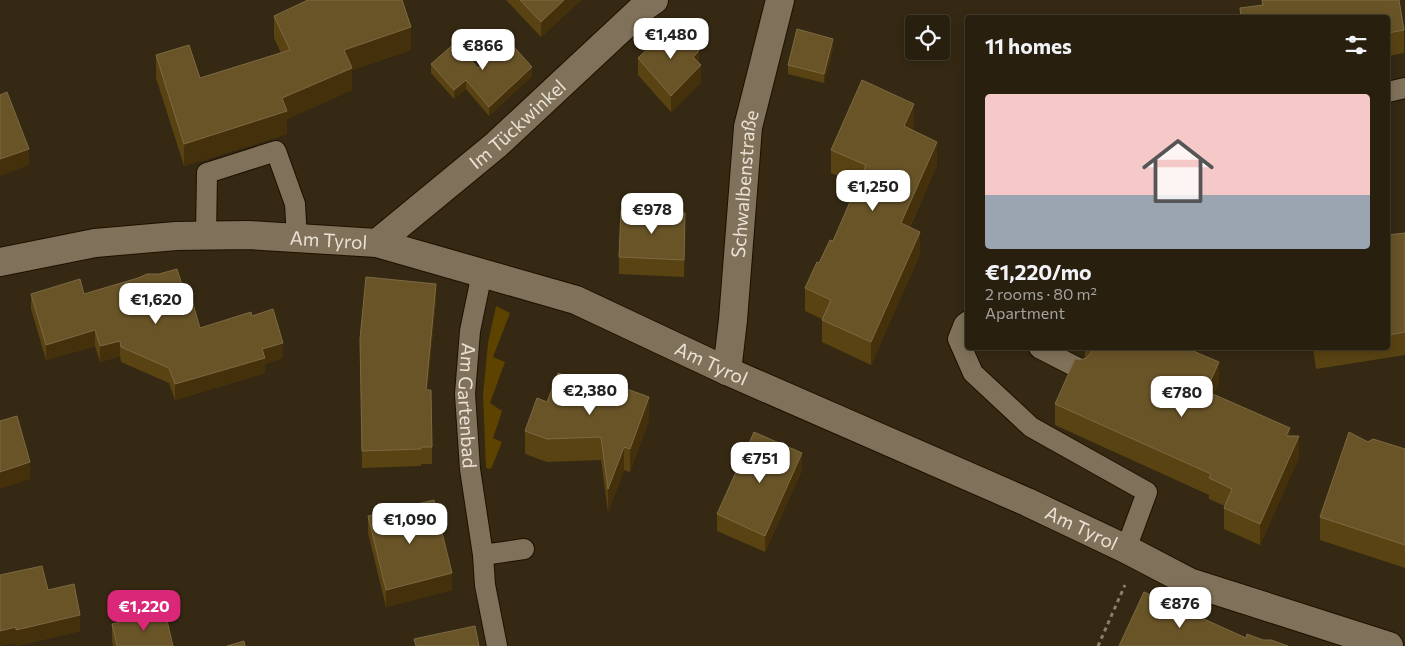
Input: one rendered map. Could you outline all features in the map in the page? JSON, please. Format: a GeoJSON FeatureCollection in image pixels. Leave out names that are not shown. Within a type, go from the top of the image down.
{"type":"FeatureCollection","features":[{"type":"Feature","properties":{"kind":"street","name":"Im Tückwinkel"},"geometry":{"type":"LineString","coordinates":[[377,243],[496,146],[644,7],[654,0]]}},
{"type":"Feature","properties":{"kind":"street","name":"Schwalbenstraße"},"geometry":{"type":"LineString","coordinates":[[727,371],[733,320],[748,127],[780,0]]}},
{"type":"Feature","properties":{"kind":"street","name":"Am Tyrol"},"geometry":{"type":"LineString","coordinates":[[0,262],[95,243],[176,236],[248,235],[377,243],[576,300],[727,371],[1027,502],[1132,552],[1188,582],[1390,646]]}},
{"type":"Feature","properties":{"kind":"lane"},"geometry":{"type":"LineString","coordinates":[[1390,92],[1405,88]]}},
{"type":"Feature","properties":{"kind":"lane"},"geometry":{"type":"LineString","coordinates":[[206,236],[207,173],[276,151],[295,204],[297,238]]}},
{"type":"Feature","properties":{"kind":"lane","name":"Am Gartenbad"},"geometry":{"type":"LineString","coordinates":[[482,273],[470,331],[465,394],[470,469],[483,555],[485,585],[497,646]]}},
{"type":"Feature","properties":{"kind":"lane"},"geometry":{"type":"LineString","coordinates":[[965,323],[958,339],[973,373],[1031,427],[1147,492],[1132,552]]}},
{"type":"Feature","properties":{"kind":"lane"},"geometry":{"type":"LineString","coordinates":[[1043,350],[1080,369]]}},
{"type":"Feature","properties":{"kind":"lane"},"geometry":{"type":"LineString","coordinates":[[483,555],[524,549]]}},
{"type":"Feature","properties":{"kind":"path"},"geometry":{"type":"LineString","coordinates":[[1098,646],[1132,552]]}},
{"type":"Feature","properties":{"kind":"shaded area"},"geometry":{"type":"Polygon","coordinates":[[[496,306],[510,313],[493,357],[505,362],[490,403],[502,411],[493,438],[502,442],[491,469],[486,468],[483,395],[488,343],[496,306]]]}},
{"type":"Feature","properties":{"kind":"building"},"geometry":{"type":"Polygon","coordinates":[[[308,0],[402,0],[411,27],[344,50],[352,68],[282,98],[287,111],[184,144],[156,55],[189,45],[200,78],[290,50],[274,16],[308,0]]]}},
{"type":"Feature","properties":{"kind":"building"},"geometry":{"type":"Polygon","coordinates":[[[520,0],[564,0],[541,22],[520,0]]]}},
{"type":"Feature","properties":{"kind":"building"},"geometry":{"type":"Polygon","coordinates":[[[1262,0],[1399,0],[1404,30],[1390,33],[1390,15],[1241,15],[1240,8],[1263,5],[1262,0]]]}},
{"type":"Feature","properties":{"kind":"building"},"geometry":{"type":"Polygon","coordinates":[[[673,24],[699,51],[693,57],[701,65],[671,96],[638,58],[673,24]]]}},
{"type":"Feature","properties":{"kind":"building"},"geometry":{"type":"Polygon","coordinates":[[[797,29],[833,39],[824,74],[788,65],[797,29]]]}},
{"type":"Feature","properties":{"kind":"building"},"geometry":{"type":"Polygon","coordinates":[[[508,40],[532,67],[489,107],[466,80],[454,90],[431,64],[456,42],[478,68],[508,40]]]}},
{"type":"Feature","properties":{"kind":"building"},"geometry":{"type":"Polygon","coordinates":[[[862,80],[914,104],[904,126],[937,142],[901,223],[920,232],[871,342],[822,320],[831,300],[805,288],[830,240],[833,241],[866,165],[831,150],[862,80]]]}},
{"type":"Feature","properties":{"kind":"building"},"geometry":{"type":"Polygon","coordinates":[[[7,92],[29,149],[0,159],[0,95],[7,92]]]}},
{"type":"Feature","properties":{"kind":"building"},"geometry":{"type":"Polygon","coordinates":[[[621,210],[685,213],[684,260],[619,257],[621,210]]]}},
{"type":"Feature","properties":{"kind":"building"},"geometry":{"type":"Polygon","coordinates":[[[1405,233],[1405,332],[1390,335],[1390,235],[1405,233]]]}},
{"type":"Feature","properties":{"kind":"building"},"geometry":{"type":"Polygon","coordinates":[[[177,269],[184,291],[189,290],[200,328],[251,312],[252,316],[273,309],[283,343],[262,349],[265,358],[175,384],[169,368],[121,347],[120,341],[100,346],[95,330],[46,345],[31,294],[80,279],[84,294],[147,274],[159,274],[177,269]]]}},
{"type":"Feature","properties":{"kind":"building"},"geometry":{"type":"Polygon","coordinates":[[[366,277],[436,284],[426,390],[431,390],[432,447],[362,451],[360,339],[366,277]]]}},
{"type":"Feature","properties":{"kind":"building"},"geometry":{"type":"Polygon","coordinates":[[[1092,350],[1191,350],[1219,362],[1206,391],[1290,428],[1286,436],[1299,436],[1260,524],[1224,508],[1232,489],[1209,478],[1211,474],[1055,404],[1075,359],[1086,358],[1092,350]]]}},
{"type":"Feature","properties":{"kind":"building"},"geometry":{"type":"Polygon","coordinates":[[[558,373],[588,384],[591,376],[649,397],[630,449],[624,447],[608,489],[601,437],[547,439],[525,431],[537,398],[547,402],[558,373]]]}},
{"type":"Feature","properties":{"kind":"building"},"geometry":{"type":"Polygon","coordinates":[[[17,416],[30,462],[0,472],[0,421],[17,416]]]}},
{"type":"Feature","properties":{"kind":"building"},"geometry":{"type":"Polygon","coordinates":[[[754,432],[802,453],[765,536],[717,514],[754,432]]]}},
{"type":"Feature","properties":{"kind":"building"},"geometry":{"type":"Polygon","coordinates":[[[1349,432],[1368,442],[1373,439],[1405,449],[1405,545],[1320,517],[1349,432]]]}},
{"type":"Feature","properties":{"kind":"building"},"geometry":{"type":"Polygon","coordinates":[[[434,500],[452,573],[386,590],[368,516],[434,500]]]}},
{"type":"Feature","properties":{"kind":"building"},"geometry":{"type":"Polygon","coordinates":[[[42,566],[48,590],[74,584],[80,615],[16,630],[16,627],[0,631],[0,575],[42,566]]]}},
{"type":"Feature","properties":{"kind":"building"},"geometry":{"type":"Polygon","coordinates":[[[1144,592],[1246,638],[1247,634],[1288,646],[1119,646],[1144,592]]]}},
{"type":"Feature","properties":{"kind":"building"},"geometry":{"type":"Polygon","coordinates":[[[165,612],[173,646],[117,646],[112,624],[165,612]]]}},
{"type":"Feature","properties":{"kind":"building"},"geometry":{"type":"Polygon","coordinates":[[[475,626],[479,646],[416,646],[414,639],[475,626]]]}},
{"type":"Feature","properties":{"kind":"building"},"geometry":{"type":"Polygon","coordinates":[[[244,641],[245,646],[227,646],[244,641]]]}}]}
